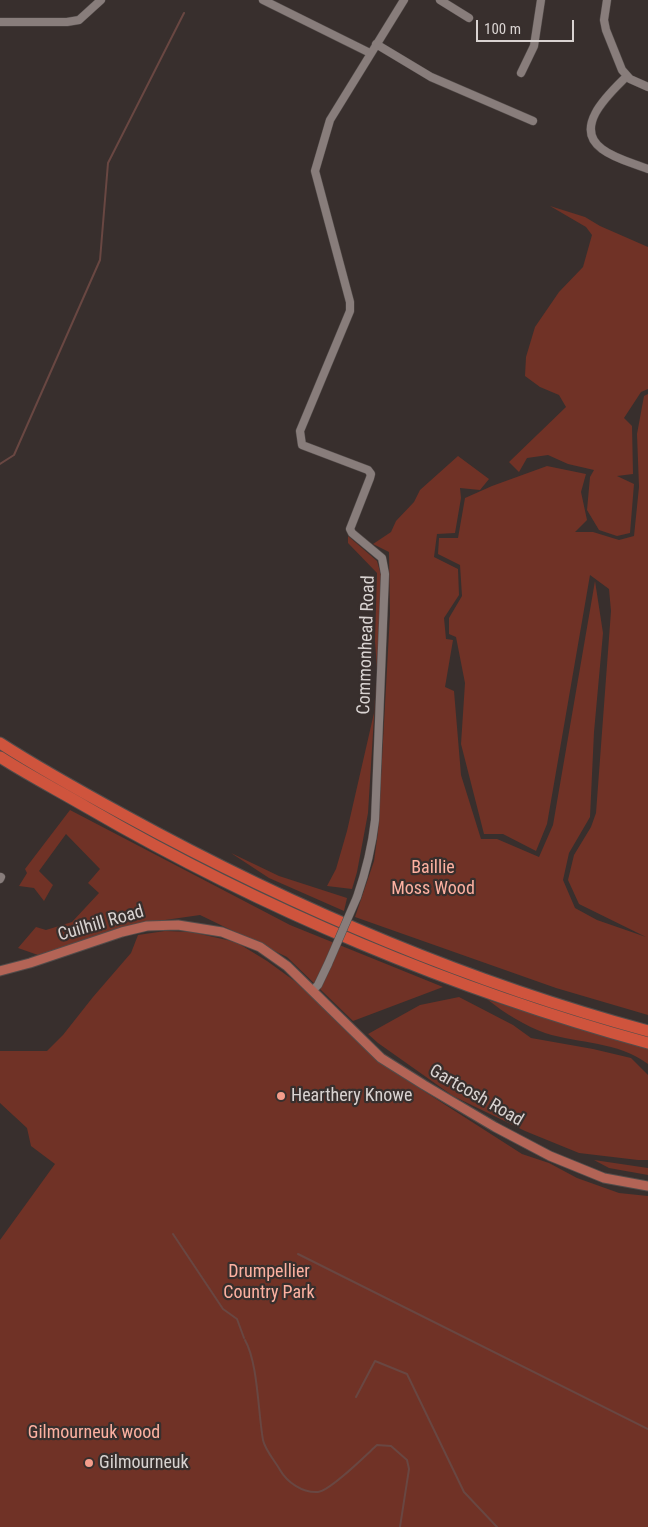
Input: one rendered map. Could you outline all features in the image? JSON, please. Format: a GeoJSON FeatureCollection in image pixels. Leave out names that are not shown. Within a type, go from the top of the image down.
{"type":"FeatureCollection","features":[{"type":"Feature","properties":{"kind":"highway"},"geometry":{"type":"LineString","coordinates":[[0,742],[64,781],[166,838],[320,912],[462,970],[540,998],[648,1031]]}},
{"type":"Feature","properties":{"kind":"highway"},"geometry":{"type":"LineString","coordinates":[[0,757],[127,831],[210,874],[307,919],[447,977],[533,1008],[648,1043]]}},
{"type":"Feature","properties":{"kind":"main road","name":"Cuilhill Road"},"geometry":{"type":"LineString","coordinates":[[0,970],[30,963],[122,932],[158,925],[178,925],[222,932],[250,942],[287,966],[313,990]]}},
{"type":"Feature","properties":{"kind":"main road","name":"Gartcosh Road"},"geometry":{"type":"LineString","coordinates":[[313,990],[382,1058],[466,1110],[550,1156],[604,1178],[648,1186]]}},
{"type":"Feature","properties":{"kind":"street"},"geometry":{"type":"LineString","coordinates":[[0,22],[67,22],[78,20],[101,0]]}},
{"type":"Feature","properties":{"kind":"street"},"geometry":{"type":"LineString","coordinates":[[262,0],[370,54]]}},
{"type":"Feature","properties":{"kind":"street","name":"Commonhead Road"},"geometry":{"type":"LineString","coordinates":[[313,990],[318,985],[328,964],[357,897],[372,848],[375,820],[386,574],[382,558],[352,533],[350,529],[371,474],[368,470],[302,445],[300,432],[350,312],[350,302],[315,171],[330,120],[404,0]]}},
{"type":"Feature","properties":{"kind":"street"},"geometry":{"type":"LineString","coordinates":[[440,0],[469,18]]}},
{"type":"Feature","properties":{"kind":"street"},"geometry":{"type":"LineString","coordinates":[[521,73],[534,46],[541,0]]}},
{"type":"Feature","properties":{"kind":"street"},"geometry":{"type":"LineString","coordinates":[[607,0],[604,12],[606,30],[626,77],[648,87]]}},
{"type":"Feature","properties":{"kind":"street"},"geometry":{"type":"LineString","coordinates":[[376,44],[432,77],[533,121]]}},
{"type":"Feature","properties":{"kind":"street"},"geometry":{"type":"LineString","coordinates":[[626,77],[599,105],[592,120],[592,132],[596,143],[606,152],[648,169]]}},
{"type":"Feature","properties":{"kind":"green space"},"geometry":{"type":"Polygon","coordinates":[[[550,206],[585,217],[600,226],[648,247],[648,389],[641,392],[624,418],[632,426],[633,474],[617,476],[634,484],[630,533],[617,536],[599,530],[587,510],[590,477],[594,470],[568,464],[548,455],[527,458],[519,472],[509,462],[566,407],[559,395],[540,387],[525,376],[526,357],[535,327],[559,292],[583,267],[592,235],[586,227],[550,206]]]}},
{"type":"Feature","properties":{"kind":"green space","name":"Baillie Moss Wood"},"geometry":{"type":"Polygon","coordinates":[[[648,394],[648,1015],[556,988],[355,917],[374,861],[378,832],[390,614],[389,552],[373,544],[391,532],[396,521],[414,502],[420,490],[458,456],[489,479],[480,490],[460,488],[461,498],[455,533],[437,534],[434,557],[458,569],[459,595],[444,618],[446,639],[453,640],[445,687],[454,691],[461,775],[481,839],[497,839],[539,857],[553,825],[595,581],[603,633],[594,732],[590,817],[569,853],[563,880],[575,908],[597,920],[646,937],[579,904],[568,880],[574,855],[591,827],[596,813],[611,611],[609,589],[590,575],[547,824],[536,851],[503,834],[484,834],[461,744],[465,683],[456,637],[449,634],[449,618],[462,596],[460,565],[438,554],[439,538],[458,538],[465,498],[547,466],[586,474],[581,492],[587,520],[575,532],[593,532],[619,540],[634,536],[639,487],[637,434],[644,396],[648,394]]]}},
{"type":"Feature","properties":{"kind":"green space"},"geometry":{"type":"Polygon","coordinates":[[[348,536],[377,561],[381,575],[377,669],[375,641],[377,573],[348,543],[348,536]]]}},
{"type":"Feature","properties":{"kind":"green space"},"geometry":{"type":"Polygon","coordinates":[[[377,669],[368,813],[357,872],[352,889],[327,886],[336,869],[347,831],[374,713],[377,669]]]}},
{"type":"Feature","properties":{"kind":"green space"},"geometry":{"type":"Polygon","coordinates":[[[70,810],[290,925],[443,987],[353,1021],[287,957],[200,915],[137,924],[38,955],[18,948],[36,927],[46,930],[72,922],[99,893],[88,883],[100,869],[66,834],[39,871],[53,885],[44,901],[34,888],[19,886],[27,873],[25,869],[70,810]]]}},
{"type":"Feature","properties":{"kind":"green space"},"geometry":{"type":"Polygon","coordinates":[[[231,853],[279,876],[347,898],[344,911],[269,878],[231,853]]]}},
{"type":"Feature","properties":{"kind":"green space","name":"Drumpellier Country Park"},"geometry":{"type":"Polygon","coordinates":[[[165,931],[191,932],[236,942],[296,982],[394,1072],[522,1154],[549,1163],[577,1178],[619,1193],[648,1196],[648,1527],[0,1527],[0,1240],[55,1164],[31,1146],[27,1128],[0,1103],[0,1051],[47,1051],[63,1035],[131,953],[138,935],[165,931]]]}},
{"type":"Feature","properties":{"kind":"green space"},"geometry":{"type":"Polygon","coordinates":[[[459,997],[513,1025],[531,1038],[631,1058],[648,1075],[648,1160],[579,1153],[525,1131],[453,1096],[368,1034],[420,1005],[459,997]]]}},
{"type":"Feature","properties":{"kind":"green space"},"geometry":{"type":"Polygon","coordinates":[[[488,1000],[648,1049],[648,1064],[624,1051],[611,1047],[545,1033],[515,1019],[488,1000]]]}},
{"type":"Feature","properties":{"kind":"green space"},"geometry":{"type":"Polygon","coordinates":[[[594,1160],[648,1168],[648,1175],[609,1168],[594,1160]]]}},
{"type":"Feature","properties":{"kind":"waterway"},"geometry":{"type":"LineString","coordinates":[[0,464],[14,455],[100,260],[108,163],[184,13]]}},
{"type":"Feature","properties":{"kind":"waterway"},"geometry":{"type":"LineString","coordinates":[[173,1234],[223,1309],[237,1319],[244,1338]]}},
{"type":"Feature","properties":{"kind":"waterway"},"geometry":{"type":"LineString","coordinates":[[298,1254],[648,1429]]}},
{"type":"Feature","properties":{"kind":"waterway"},"geometry":{"type":"LineString","coordinates":[[245,1340],[253,1361],[264,1444],[283,1474],[301,1489],[318,1492],[331,1486],[377,1445],[391,1446],[407,1460],[409,1469],[400,1527]]}},
{"type":"Feature","properties":{"kind":"waterway"},"geometry":{"type":"LineString","coordinates":[[356,1397],[375,1361],[407,1374],[464,1492],[497,1527]]}},
{"type":"Feature","properties":{"kind":"place","name":"Hearthery Knowe"},"geometry":{"type":"Point","coordinates":[281,1096]}},
{"type":"Feature","properties":{"kind":"place","name":"Gilmourneuk"},"geometry":{"type":"Point","coordinates":[89,1463]}},
{"type":"Feature","properties":{"kind":"park label","name":"Gilmourneuk wood"},"geometry":{"type":"Point","coordinates":[94,1433]}}]}
